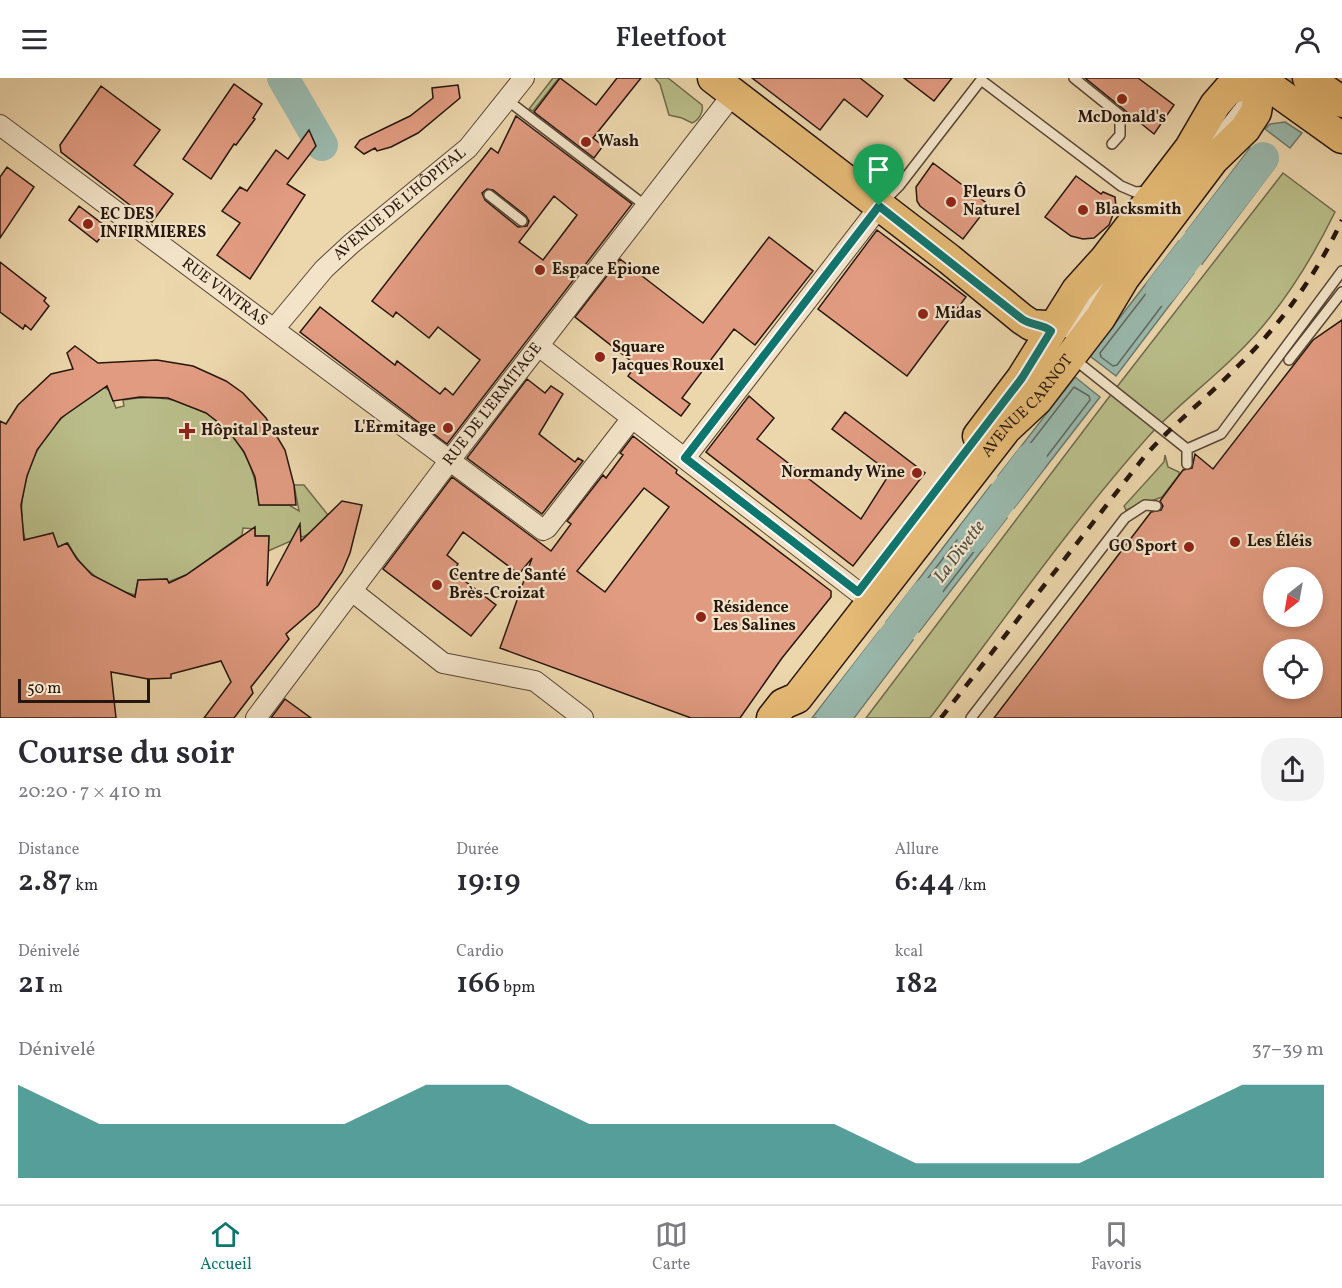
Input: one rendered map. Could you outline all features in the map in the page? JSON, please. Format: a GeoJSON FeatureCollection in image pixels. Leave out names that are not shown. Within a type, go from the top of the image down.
{"type":"FeatureCollection","features":[{"type":"Feature","properties":{"kind":"main road"},"geometry":{"type":"LineString","coordinates":[[1308,78],[1336,122]]}},
{"type":"Feature","properties":{"kind":"main road"},"geometry":{"type":"LineString","coordinates":[[1335,78],[1342,82]]}},
{"type":"Feature","properties":{"kind":"main road"},"geometry":{"type":"LineString","coordinates":[[778,711],[786,692],[858,607],[1022,378],[1064,345],[1077,290],[1105,260],[1190,147],[1222,96],[1228,90],[1260,79],[1336,122]]}},
{"type":"Feature","properties":{"kind":"main road","name":"AVENUE CARNOT"},"geometry":{"type":"LineString","coordinates":[[1064,345],[1100,318],[1124,278],[1213,160],[1239,136],[1252,118],[1260,79]]}},
{"type":"Feature","properties":{"kind":"main road"},"geometry":{"type":"LineString","coordinates":[[723,86],[950,259],[1021,299],[1040,313],[1064,345]]}},
{"type":"Feature","properties":{"kind":"street","name":"AVENUE DE L'HÔPITAL"},"geometry":{"type":"LineString","coordinates":[[274,329],[324,269],[468,148],[524,78]]}},
{"type":"Feature","properties":{"kind":"street","name":"RUE DE L'ERMITAGE"},"geometry":{"type":"LineString","coordinates":[[256,718],[450,460],[647,207],[723,86]]}},
{"type":"Feature","properties":{"kind":"street","name":"RUE VINTRAS"},"geometry":{"type":"LineString","coordinates":[[0,125],[543,530],[547,528],[632,418]]}},
{"type":"Feature","properties":{"kind":"street"},"geometry":{"type":"LineString","coordinates":[[685,458],[879,206]]}},
{"type":"Feature","properties":{"kind":"street"},"geometry":{"type":"LineString","coordinates":[[540,347],[685,458],[858,607]]}},
{"type":"Feature","properties":{"kind":"street"},"geometry":{"type":"LineString","coordinates":[[352,591],[443,663],[535,681],[584,718]]}},
{"type":"Feature","properties":{"kind":"lane"},"geometry":{"type":"LineString","coordinates":[[1074,78],[1120,116],[1120,135],[1112,144]]}},
{"type":"Feature","properties":{"kind":"lane"},"geometry":{"type":"LineString","coordinates":[[879,206],[899,186],[982,79],[1127,190],[1157,190]]}},
{"type":"Feature","properties":{"kind":"lane"},"geometry":{"type":"LineString","coordinates":[[1204,153],[1260,79]]}},
{"type":"Feature","properties":{"kind":"lane"},"geometry":{"type":"LineString","coordinates":[[515,106],[647,207]]}},
{"type":"Feature","properties":{"kind":"lane"},"geometry":{"type":"LineString","coordinates":[[489,195],[522,220]]}},
{"type":"Feature","properties":{"kind":"lane"},"geometry":{"type":"LineString","coordinates":[[1187,449],[1221,434],[1342,271]]}},
{"type":"Feature","properties":{"kind":"lane"},"geometry":{"type":"LineString","coordinates":[[1064,345],[1086,307],[1112,272]]}},
{"type":"Feature","properties":{"kind":"lane"},"geometry":{"type":"LineString","coordinates":[[1289,360],[1342,292]]}},
{"type":"Feature","properties":{"kind":"lane"},"geometry":{"type":"LineString","coordinates":[[1064,345],[1086,307]]}},
{"type":"Feature","properties":{"kind":"lane"},"geometry":{"type":"LineString","coordinates":[[1064,345],[1116,392],[1187,449]]}},
{"type":"Feature","properties":{"kind":"lane"},"geometry":{"type":"LineString","coordinates":[[858,607],[1042,366]]}},
{"type":"Feature","properties":{"kind":"lane"},"geometry":{"type":"LineString","coordinates":[[1187,449],[1187,464]]}},
{"type":"Feature","properties":{"kind":"lane"},"geometry":{"type":"LineString","coordinates":[[971,718],[1125,518],[1145,506],[1156,506]]}},
{"type":"Feature","properties":{"kind":"green space"},"geometry":{"type":"Polygon","coordinates":[[[553,78],[559,78],[533,111],[529,109],[553,78]]]}},
{"type":"Feature","properties":{"kind":"green space"},"geometry":{"type":"Polygon","coordinates":[[[655,78],[668,78],[702,105],[701,113],[696,120],[692,123],[669,115],[660,84],[655,78]]]}},
{"type":"Feature","properties":{"kind":"green space"},"geometry":{"type":"Polygon","coordinates":[[[1283,173],[1335,212],[1304,269],[1266,322],[1237,354],[1147,438],[1118,471],[1063,540],[930,718],[866,718],[1106,401],[1283,173]]]}},
{"type":"Feature","properties":{"kind":"green space"},"geometry":{"type":"Polygon","coordinates":[[[88,379],[109,390],[116,408],[124,406],[123,400],[150,398],[174,401],[197,408],[216,420],[232,436],[245,455],[254,478],[259,505],[289,505],[299,511],[294,485],[304,485],[328,515],[326,519],[303,537],[295,534],[291,541],[268,551],[269,536],[255,536],[255,529],[243,528],[242,535],[186,575],[168,582],[167,579],[138,580],[135,595],[114,588],[96,577],[80,562],[68,543],[58,547],[25,540],[22,525],[23,493],[31,464],[46,436],[72,407],[88,379]]]}},
{"type":"Feature","properties":{"kind":"green space"},"geometry":{"type":"Polygon","coordinates":[[[1165,455],[1168,467],[1179,472],[1179,475],[1162,497],[1126,510],[1124,506],[1164,462],[1165,455]]]}},
{"type":"Feature","properties":{"kind":"water"},"geometry":{"type":"Polygon","coordinates":[[[1285,122],[1302,133],[1290,148],[1265,129],[1270,124],[1285,122]]]}},
{"type":"Feature","properties":{"kind":"water"},"geometry":{"type":"Polygon","coordinates":[[[1250,148],[1275,167],[1202,264],[1186,232],[1250,148]]]}},
{"type":"Feature","properties":{"kind":"water"},"geometry":{"type":"Polygon","coordinates":[[[1179,241],[1194,273],[1116,376],[1090,356],[1179,241]]]}},
{"type":"Feature","properties":{"kind":"water"},"geometry":{"type":"Polygon","coordinates":[[[1075,377],[1100,397],[1014,508],[998,476],[1075,377]]]}},
{"type":"Feature","properties":{"kind":"water"},"geometry":{"type":"Polygon","coordinates":[[[991,485],[1007,518],[919,632],[886,622],[991,485]]]}},
{"type":"Feature","properties":{"kind":"water"},"geometry":{"type":"Polygon","coordinates":[[[880,630],[913,640],[854,718],[812,718],[880,630]]]}},
{"type":"Feature","properties":{"kind":"building"},"geometry":{"type":"Polygon","coordinates":[[[560,78],[596,105],[617,78],[641,78],[593,138],[603,146],[594,158],[534,112],[560,78]]]}},
{"type":"Feature","properties":{"kind":"building"},"geometry":{"type":"Polygon","coordinates":[[[752,78],[860,78],[883,96],[867,117],[844,99],[820,130],[752,78]]]}},
{"type":"Feature","properties":{"kind":"building"},"geometry":{"type":"Polygon","coordinates":[[[904,78],[952,78],[934,101],[904,78]]]}},
{"type":"Feature","properties":{"kind":"building"},"geometry":{"type":"Polygon","coordinates":[[[1085,78],[1138,78],[1174,105],[1154,134],[1085,78]]]}},
{"type":"Feature","properties":{"kind":"building"},"geometry":{"type":"Polygon","coordinates":[[[234,84],[262,104],[253,118],[255,119],[236,145],[234,144],[211,179],[183,159],[234,84]]]}},
{"type":"Feature","properties":{"kind":"building"},"geometry":{"type":"Polygon","coordinates":[[[458,85],[460,98],[418,133],[391,147],[377,151],[375,148],[364,154],[355,147],[360,140],[410,116],[433,98],[432,88],[458,85]]]}},
{"type":"Feature","properties":{"kind":"building"},"geometry":{"type":"Polygon","coordinates":[[[101,86],[160,130],[134,165],[173,194],[152,222],[61,152],[60,145],[101,86]]]}},
{"type":"Feature","properties":{"kind":"building"},"geometry":{"type":"Polygon","coordinates":[[[516,116],[632,204],[447,444],[300,332],[320,307],[395,365],[397,361],[440,394],[445,388],[453,395],[480,360],[438,327],[429,338],[396,312],[393,317],[372,301],[491,148],[498,153],[516,116]],[[487,189],[482,193],[485,200],[518,227],[527,226],[529,221],[526,216],[493,190],[487,189]],[[554,196],[519,242],[543,260],[577,215],[554,196]]]}},
{"type":"Feature","properties":{"kind":"building"},"geometry":{"type":"Polygon","coordinates":[[[309,130],[316,146],[287,184],[305,195],[250,279],[217,255],[240,223],[222,211],[240,187],[247,191],[276,150],[288,159],[309,130]]]}},
{"type":"Feature","properties":{"kind":"building","name":"Fleurs Ô Naturel"},"geometry":{"type":"Polygon","coordinates":[[[933,163],[989,205],[963,239],[920,206],[917,201],[916,187],[933,163]]]}},
{"type":"Feature","properties":{"kind":"building"},"geometry":{"type":"Polygon","coordinates":[[[7,167],[34,187],[0,238],[0,177],[7,167]]]}},
{"type":"Feature","properties":{"kind":"building","name":"Blacksmith"},"geometry":{"type":"Polygon","coordinates":[[[1076,176],[1101,194],[1103,192],[1115,197],[1116,207],[1109,225],[1094,238],[1083,239],[1071,236],[1045,217],[1076,176]]]}},
{"type":"Feature","properties":{"kind":"building","name":"EC DES INFIRMIERES"},"geometry":{"type":"Polygon","coordinates":[[[79,206],[108,228],[97,242],[69,220],[79,206]]]}},
{"type":"Feature","properties":{"kind":"building"},"geometry":{"type":"Polygon","coordinates":[[[877,230],[966,297],[907,376],[818,309],[877,230]]]}},
{"type":"Feature","properties":{"kind":"building"},"geometry":{"type":"Polygon","coordinates":[[[769,237],[813,271],[755,345],[734,329],[682,398],[690,404],[681,416],[628,376],[636,365],[575,317],[620,259],[703,323],[769,237]]]}},
{"type":"Feature","properties":{"kind":"building"},"geometry":{"type":"Polygon","coordinates":[[[0,262],[46,298],[44,301],[49,306],[31,330],[25,325],[23,329],[0,312],[0,262]]]}},
{"type":"Feature","properties":{"kind":"building","name":"Les Éléis"},"geometry":{"type":"Polygon","coordinates":[[[1342,320],[1342,718],[994,718],[1151,512],[1161,510],[1163,506],[1160,501],[1183,470],[1192,468],[1195,454],[1213,469],[1313,340],[1342,320]]]}},
{"type":"Feature","properties":{"kind":"building"},"geometry":{"type":"Polygon","coordinates":[[[75,346],[98,363],[157,360],[193,366],[226,381],[243,393],[266,418],[285,450],[294,485],[296,505],[259,505],[255,477],[244,452],[228,430],[206,413],[168,398],[140,397],[113,401],[107,386],[61,418],[37,450],[27,476],[21,505],[24,540],[53,533],[58,547],[67,543],[77,559],[92,575],[135,597],[138,580],[167,579],[169,583],[186,575],[255,527],[255,536],[269,536],[267,586],[300,524],[301,541],[342,501],[362,505],[350,553],[342,572],[318,606],[286,634],[289,639],[251,687],[253,693],[234,718],[204,718],[231,682],[221,661],[171,674],[171,678],[148,679],[111,672],[116,718],[0,718],[0,421],[6,424],[18,405],[51,374],[73,369],[67,353],[75,346]]]}},
{"type":"Feature","properties":{"kind":"building"},"geometry":{"type":"Polygon","coordinates":[[[527,379],[545,393],[551,386],[563,394],[539,434],[575,462],[578,458],[583,461],[542,514],[467,458],[527,379]]]}},
{"type":"Feature","properties":{"kind":"building"},"geometry":{"type":"Polygon","coordinates":[[[749,396],[774,418],[757,439],[861,519],[887,478],[873,467],[877,463],[832,429],[845,412],[925,473],[853,566],[706,452],[749,396]]]}},
{"type":"Feature","properties":{"kind":"building","name":"Résidence Les Salines"},"geometry":{"type":"Polygon","coordinates":[[[633,436],[677,470],[676,473],[831,591],[831,597],[782,658],[740,718],[691,718],[500,648],[532,558],[519,574],[463,532],[447,555],[458,564],[453,572],[496,605],[471,636],[383,569],[452,477],[551,551],[571,524],[567,521],[603,475],[606,478],[623,455],[620,453],[633,436]],[[644,488],[577,571],[605,592],[669,507],[644,488]]]}},
{"type":"Feature","properties":{"kind":"building"},"geometry":{"type":"Polygon","coordinates":[[[285,699],[311,718],[271,718],[285,699]]]}},
{"type":"Feature","properties":{"kind":"waterway"},"geometry":{"type":"LineString","coordinates":[[283,78],[322,145]]}},
{"type":"Feature","properties":{"kind":"waterway","name":"La Divette"},"geometry":{"type":"LineString","coordinates":[[1161,290],[1263,158]]}},
{"type":"Feature","properties":{"kind":"waterway","name":"La Divette"},"geometry":{"type":"LineString","coordinates":[[973,536],[1031,459]]}},
{"type":"Feature","properties":{"kind":"waterway","name":"La Divette"},"geometry":{"type":"LineString","coordinates":[[833,718],[927,594]]}},
{"type":"Feature","properties":{"kind":"tunnel"},"geometry":{"type":"LineString","coordinates":[[1284,78],[1342,119]]}},
{"type":"Feature","properties":{"kind":"railway"},"geometry":{"type":"LineString","coordinates":[[941,718],[1144,457],[1269,333],[1309,279],[1342,220]]}},
{"type":"Feature","properties":{"kind":"place","name":"McDonald's"},"geometry":{"type":"Point","coordinates":[1122,99]}},
{"type":"Feature","properties":{"kind":"place","name":"Wash"},"geometry":{"type":"Point","coordinates":[586,142]}},
{"type":"Feature","properties":{"kind":"place","name":"Fleurs Ô Naturel"},"geometry":{"type":"Point","coordinates":[951,202]}},
{"type":"Feature","properties":{"kind":"place","name":"Blacksmith"},"geometry":{"type":"Point","coordinates":[1083,210]}},
{"type":"Feature","properties":{"kind":"place","name":"EC DES INFIRMIERES"},"geometry":{"type":"Point","coordinates":[88,224]}},
{"type":"Feature","properties":{"kind":"place","name":"Espace Epione"},"geometry":{"type":"Point","coordinates":[540,270]}},
{"type":"Feature","properties":{"kind":"place","name":"Midas"},"geometry":{"type":"Point","coordinates":[923,314]}},
{"type":"Feature","properties":{"kind":"place","name":"Square Jacques Rouxel"},"geometry":{"type":"Point","coordinates":[600,357]}},
{"type":"Feature","properties":{"kind":"place","name":"L'Ermitage"},"geometry":{"type":"Point","coordinates":[448,428]}},
{"type":"Feature","properties":{"kind":"place","name":"Hôpital Pasteur"},"geometry":{"type":"Point","coordinates":[187,431]}},
{"type":"Feature","properties":{"kind":"place","name":"Normandy Wine"},"geometry":{"type":"Point","coordinates":[917,473]}},
{"type":"Feature","properties":{"kind":"place","name":"Les Éléis"},"geometry":{"type":"Point","coordinates":[1235,542]}},
{"type":"Feature","properties":{"kind":"place","name":"GO Sport"},"geometry":{"type":"Point","coordinates":[1189,547]}},
{"type":"Feature","properties":{"kind":"place","name":"Centre de Santé Brès-Croizat"},"geometry":{"type":"Point","coordinates":[437,585]}},
{"type":"Feature","properties":{"kind":"place","name":"Résidence Les Salines"},"geometry":{"type":"Point","coordinates":[701,617]}},
{"type":"Feature","properties":{"kind":"route"},"geometry":{"type":"LineString","coordinates":[[879,206],[950,259],[1022,319],[1037,327],[1045,326],[1051,331],[1022,378],[858,592],[685,458],[869,216],[879,206]]}}]}
